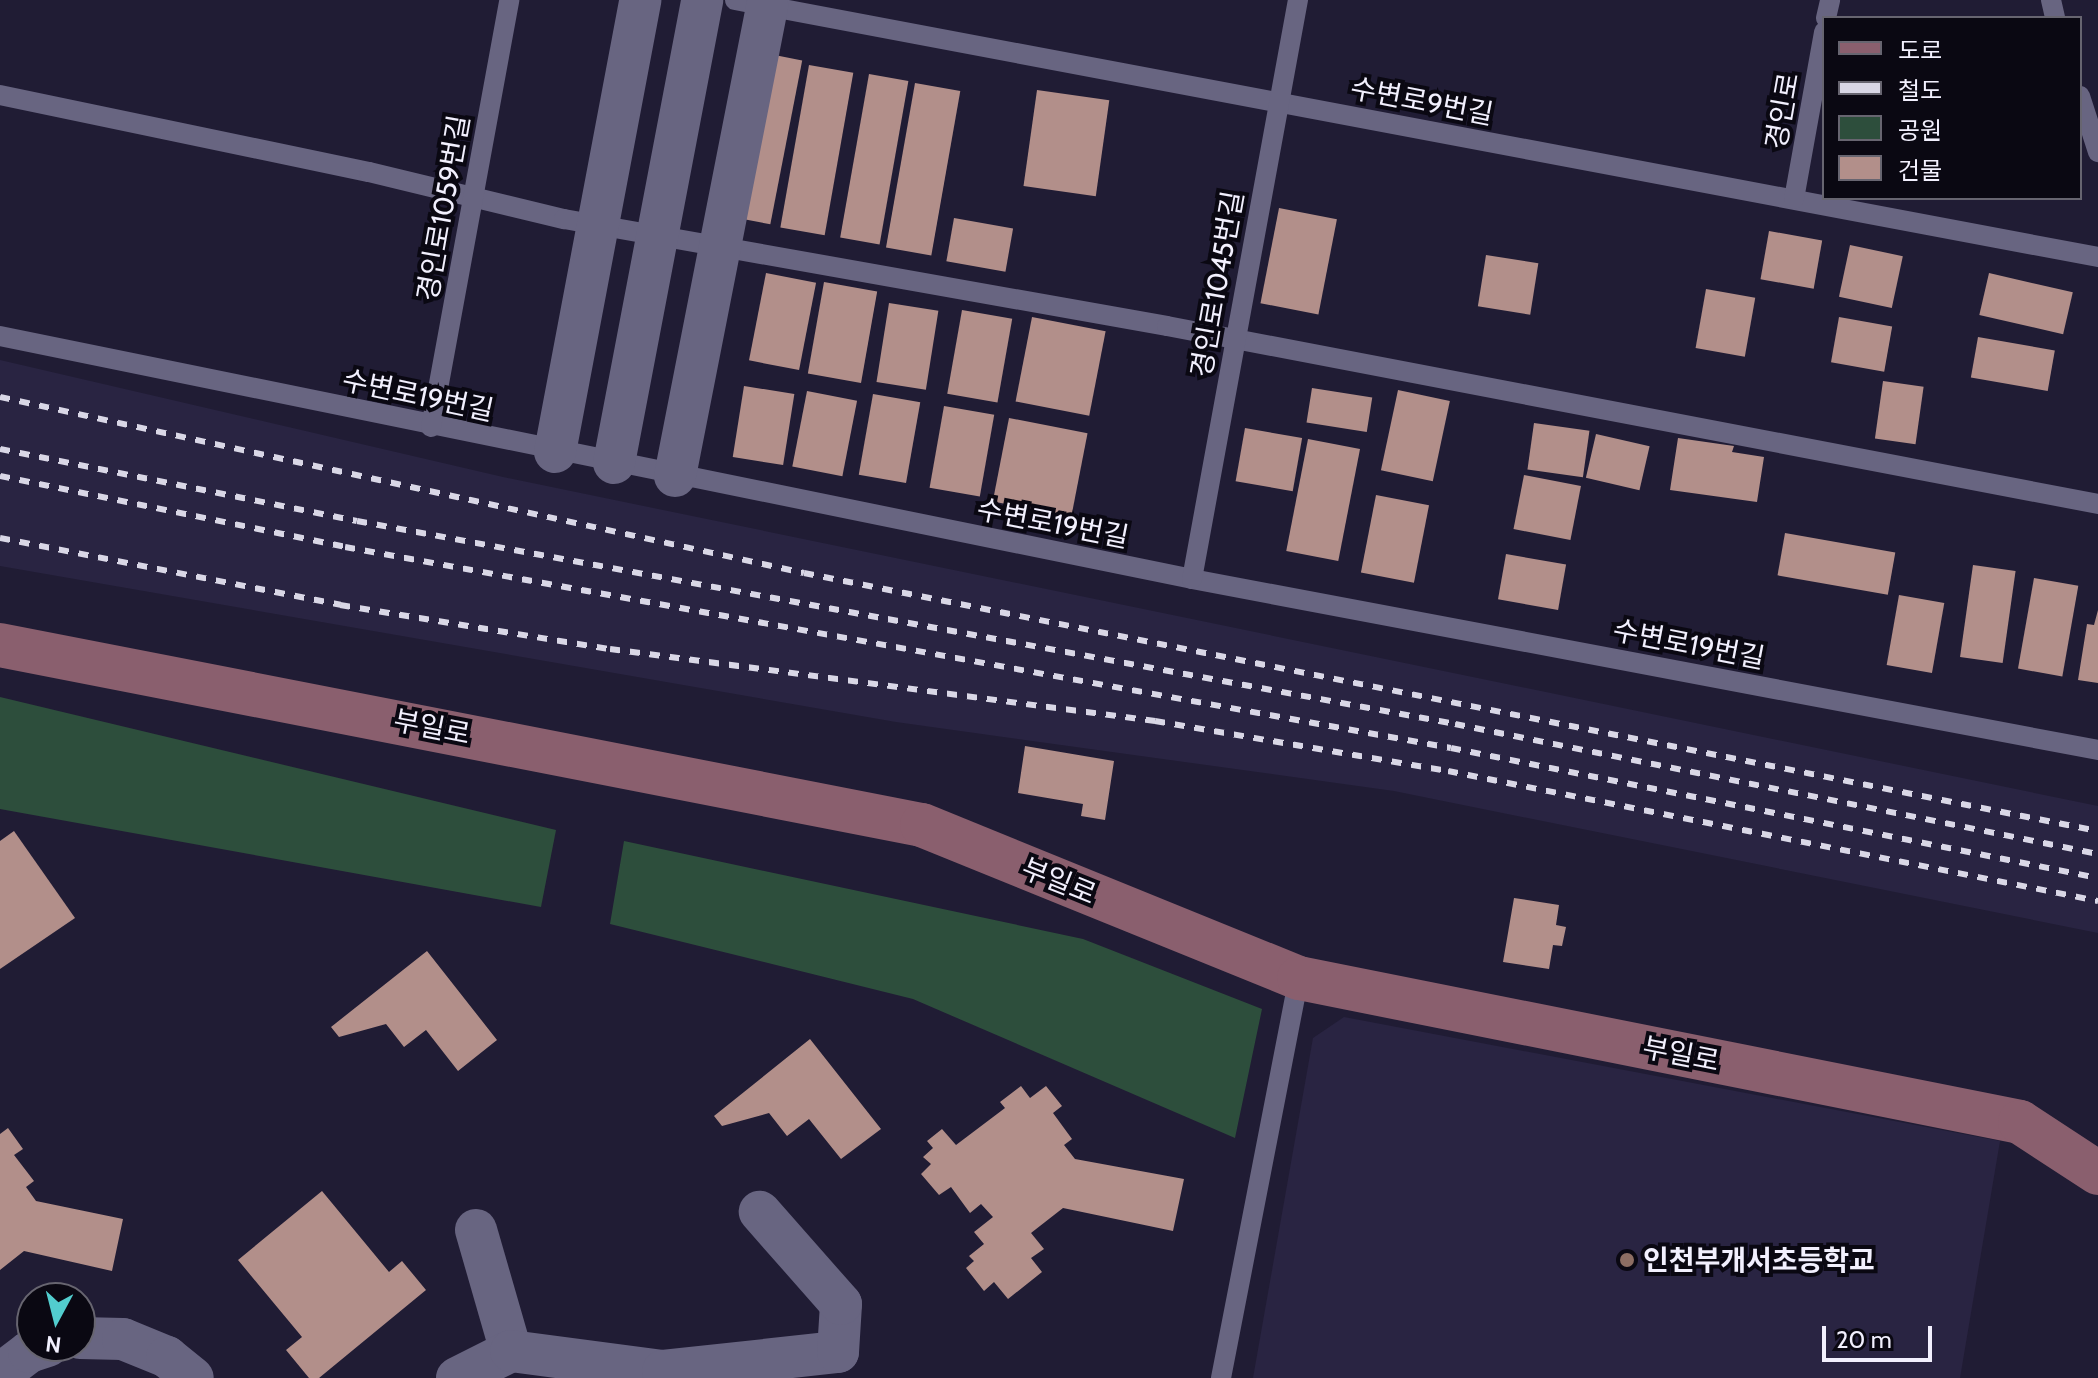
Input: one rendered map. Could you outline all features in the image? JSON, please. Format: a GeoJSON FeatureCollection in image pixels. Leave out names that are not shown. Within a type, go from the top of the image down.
{"type":"FeatureCollection","features":[{"type":"Feature","properties":{"kind":"street"},"geometry":{"type":"LineString","coordinates":[[555,452],[640,0]]}},
{"type":"Feature","properties":{"kind":"street"},"geometry":{"type":"LineString","coordinates":[[614,463],[654,236],[702,0]]}},
{"type":"Feature","properties":{"kind":"street"},"geometry":{"type":"LineString","coordinates":[[675,476],[719,247],[751,3]]}},
{"type":"Feature","properties":{"kind":"street","name":"부일로"},"geometry":{"type":"LineString","coordinates":[[0,645],[922,825],[1299,978],[2020,1122],[2098,1173]]}},
{"type":"Feature","properties":{"kind":"street"},"geometry":{"type":"LineString","coordinates":[[457,1378],[511,1351],[663,1371],[838,1352],[841,1304],[760,1212]]}},
{"type":"Feature","properties":{"kind":"street"},"geometry":{"type":"LineString","coordinates":[[476,1230],[511,1351]]}},
{"type":"Feature","properties":{"kind":"street"},"geometry":{"type":"LineString","coordinates":[[96,1338],[123,1339],[167,1357],[193,1378]]}},
{"type":"Feature","properties":{"kind":"street"},"geometry":{"type":"LineString","coordinates":[[0,1374],[16,1362]]}},
{"type":"Feature","properties":{"kind":"lane","name":"경인로1059번길"},"geometry":{"type":"LineString","coordinates":[[431,427],[509,0]]}},
{"type":"Feature","properties":{"kind":"lane","name":"경인로1045번길"},"geometry":{"type":"LineString","coordinates":[[1192,579],[1298,0]]}},
{"type":"Feature","properties":{"kind":"lane","name":"수변로9번길"},"geometry":{"type":"LineString","coordinates":[[751,3],[2098,257]]}},
{"type":"Feature","properties":{"kind":"lane","name":"경인로"},"geometry":{"type":"LineString","coordinates":[[1794,199],[1822,43]]}},
{"type":"Feature","properties":{"kind":"lane"},"geometry":{"type":"LineString","coordinates":[[0,95],[596,225],[1236,340],[2098,504]]}},
{"type":"Feature","properties":{"kind":"lane"},"geometry":{"type":"LineString","coordinates":[[2082,102],[2098,152]]}},
{"type":"Feature","properties":{"kind":"lane","name":"수변로19번길"},"geometry":{"type":"LineString","coordinates":[[0,336],[431,427],[1192,579],[2098,750]]}},
{"type":"Feature","properties":{"kind":"lane"},"geometry":{"type":"LineString","coordinates":[[1221,1378],[1299,978]]}},
{"type":"Feature","properties":{"kind":"shaded area"},"geometry":{"type":"Polygon","coordinates":[[[0,360],[503,477],[2098,806],[2098,933],[1394,791],[896,722],[0,566],[0,360]]]}},
{"type":"Feature","properties":{"kind":"shaded area","name":"인천부개서초등학교"},"geometry":{"type":"Polygon","coordinates":[[[1344,1017],[2000,1141],[1960,1378],[1253,1378],[1313,1038],[1344,1017]]]}},
{"type":"Feature","properties":{"kind":"green space"},"geometry":{"type":"Polygon","coordinates":[[[0,697],[556,830],[541,907],[0,809],[0,697]]]}},
{"type":"Feature","properties":{"kind":"green space"},"geometry":{"type":"Polygon","coordinates":[[[624,841],[1083,939],[1262,1009],[1235,1138],[913,999],[610,924],[624,841]]]}},
{"type":"Feature","properties":{"kind":"building"},"geometry":{"type":"Polygon","coordinates":[[[759,52],[802,60],[770,224],[727,216],[759,52]]]}},
{"type":"Feature","properties":{"kind":"building"},"geometry":{"type":"Polygon","coordinates":[[[809,65],[853,73],[825,235],[780,227],[809,65]]]}},
{"type":"Feature","properties":{"kind":"building"},"geometry":{"type":"Polygon","coordinates":[[[869,74],[908,81],[880,244],[840,237],[869,74]]]}},
{"type":"Feature","properties":{"kind":"building"},"geometry":{"type":"Polygon","coordinates":[[[915,83],[960,91],[931,255],[886,247],[915,83]]]}},
{"type":"Feature","properties":{"kind":"building"},"geometry":{"type":"Polygon","coordinates":[[[1037,90],[1109,100],[1096,196],[1024,186],[1037,90]]]}},
{"type":"Feature","properties":{"kind":"building"},"geometry":{"type":"Polygon","coordinates":[[[1279,208],[1337,219],[1318,314],[1260,303],[1279,208]]]}},
{"type":"Feature","properties":{"kind":"building"},"geometry":{"type":"Polygon","coordinates":[[[954,218],[1013,228],[1005,272],[946,261],[954,218]]]}},
{"type":"Feature","properties":{"kind":"building"},"geometry":{"type":"Polygon","coordinates":[[[1769,231],[1822,240],[1814,289],[1760,279],[1769,231]]]}},
{"type":"Feature","properties":{"kind":"building"},"geometry":{"type":"Polygon","coordinates":[[[1850,245],[1903,256],[1892,308],[1839,297],[1850,245]]]}},
{"type":"Feature","properties":{"kind":"building"},"geometry":{"type":"Polygon","coordinates":[[[1486,255],[1538,263],[1530,315],[1478,306],[1486,255]]]}},
{"type":"Feature","properties":{"kind":"building"},"geometry":{"type":"Polygon","coordinates":[[[766,273],[816,283],[799,370],[749,360],[766,273]]]}},
{"type":"Feature","properties":{"kind":"building"},"geometry":{"type":"Polygon","coordinates":[[[1989,273],[2073,292],[2063,334],[1979,315],[1989,273]]]}},
{"type":"Feature","properties":{"kind":"building"},"geometry":{"type":"Polygon","coordinates":[[[824,282],[877,291],[861,383],[808,374],[824,282]]]}},
{"type":"Feature","properties":{"kind":"building"},"geometry":{"type":"Polygon","coordinates":[[[1706,289],[1755,298],[1745,357],[1696,348],[1706,289]]]}},
{"type":"Feature","properties":{"kind":"building"},"geometry":{"type":"Polygon","coordinates":[[[889,303],[938,311],[926,390],[876,382],[889,303]]]}},
{"type":"Feature","properties":{"kind":"building"},"geometry":{"type":"Polygon","coordinates":[[[962,310],[1012,319],[997,403],[947,394],[962,310]]]}},
{"type":"Feature","properties":{"kind":"building"},"geometry":{"type":"Polygon","coordinates":[[[1032,317],[1106,331],[1089,416],[1016,401],[1032,317]]]}},
{"type":"Feature","properties":{"kind":"building"},"geometry":{"type":"Polygon","coordinates":[[[1839,317],[1892,326],[1884,372],[1831,362],[1839,317]]]}},
{"type":"Feature","properties":{"kind":"building"},"geometry":{"type":"Polygon","coordinates":[[[1978,337],[2055,351],[2048,391],[1971,377],[1978,337]]]}},
{"type":"Feature","properties":{"kind":"building"},"geometry":{"type":"Polygon","coordinates":[[[1883,381],[1924,387],[1916,444],[1875,438],[1883,381]]]}},
{"type":"Feature","properties":{"kind":"building"},"geometry":{"type":"Polygon","coordinates":[[[744,386],[794,394],[783,465],[733,457],[744,386]]]}},
{"type":"Feature","properties":{"kind":"building"},"geometry":{"type":"Polygon","coordinates":[[[1312,388],[1372,398],[1367,432],[1307,423],[1312,388]]]}},
{"type":"Feature","properties":{"kind":"building"},"geometry":{"type":"Polygon","coordinates":[[[1398,390],[1450,401],[1433,481],[1381,470],[1398,390]]]}},
{"type":"Feature","properties":{"kind":"building"},"geometry":{"type":"Polygon","coordinates":[[[807,391],[857,401],[842,476],[792,467],[807,391]]]}},
{"type":"Feature","properties":{"kind":"building"},"geometry":{"type":"Polygon","coordinates":[[[873,394],[920,402],[906,483],[859,475],[873,394]]]}},
{"type":"Feature","properties":{"kind":"building"},"geometry":{"type":"Polygon","coordinates":[[[944,406],[994,415],[980,497],[930,488],[944,406]]]}},
{"type":"Feature","properties":{"kind":"building"},"geometry":{"type":"Polygon","coordinates":[[[1009,418],[1088,433],[1071,517],[993,501],[1009,418]]]}},
{"type":"Feature","properties":{"kind":"building"},"geometry":{"type":"Polygon","coordinates":[[[1534,423],[1589,431],[1583,477],[1527,470],[1534,423]]]}},
{"type":"Feature","properties":{"kind":"building"},"geometry":{"type":"Polygon","coordinates":[[[1245,428],[1302,438],[1293,491],[1236,481],[1245,428]]]}},
{"type":"Feature","properties":{"kind":"building"},"geometry":{"type":"Polygon","coordinates":[[[1596,434],[1650,446],[1639,490],[1586,478],[1596,434]]]}},
{"type":"Feature","properties":{"kind":"building"},"geometry":{"type":"Polygon","coordinates":[[[1678,438],[1734,446],[1732,452],[1764,457],[1757,502],[1670,490],[1678,438]]]}},
{"type":"Feature","properties":{"kind":"building"},"geometry":{"type":"Polygon","coordinates":[[[1308,439],[1360,449],[1338,561],[1286,551],[1308,439]]]}},
{"type":"Feature","properties":{"kind":"building"},"geometry":{"type":"Polygon","coordinates":[[[1524,475],[1581,486],[1570,540],[1514,529],[1524,475]]]}},
{"type":"Feature","properties":{"kind":"building"},"geometry":{"type":"Polygon","coordinates":[[[1376,495],[1429,505],[1414,583],[1361,573],[1376,495]]]}},
{"type":"Feature","properties":{"kind":"building"},"geometry":{"type":"Polygon","coordinates":[[[1785,533],[1895,552],[1888,595],[1778,575],[1785,533]]]}},
{"type":"Feature","properties":{"kind":"building"},"geometry":{"type":"Polygon","coordinates":[[[1506,554],[1566,565],[1558,610],[1498,599],[1506,554]]]}},
{"type":"Feature","properties":{"kind":"building"},"geometry":{"type":"Polygon","coordinates":[[[1973,565],[2016,571],[2003,663],[1960,657],[1973,565]]]}},
{"type":"Feature","properties":{"kind":"building"},"geometry":{"type":"Polygon","coordinates":[[[2034,578],[2078,586],[2062,676],[2018,669],[2034,578]]]}},
{"type":"Feature","properties":{"kind":"building"},"geometry":{"type":"Polygon","coordinates":[[[1899,595],[1944,603],[1932,673],[1887,665],[1899,595]]]}},
{"type":"Feature","properties":{"kind":"building"},"geometry":{"type":"Polygon","coordinates":[[[2098,610],[2098,683],[2078,680],[2087,624],[2094,625],[2098,610]]]}},
{"type":"Feature","properties":{"kind":"building"},"geometry":{"type":"Polygon","coordinates":[[[1025,746],[1114,761],[1105,820],[1081,816],[1083,804],[1018,793],[1025,746]]]}},
{"type":"Feature","properties":{"kind":"building"},"geometry":{"type":"Polygon","coordinates":[[[14,831],[75,918],[0,969],[0,841],[14,831]]]}},
{"type":"Feature","properties":{"kind":"building"},"geometry":{"type":"Polygon","coordinates":[[[1514,898],[1559,905],[1556,925],[1566,927],[1562,946],[1553,945],[1549,969],[1503,962],[1514,898]]]}},
{"type":"Feature","properties":{"kind":"building"},"geometry":{"type":"Polygon","coordinates":[[[427,951],[497,1040],[458,1071],[426,1030],[404,1047],[386,1024],[339,1037],[331,1027],[427,951]]]}},
{"type":"Feature","properties":{"kind":"building"},"geometry":{"type":"Polygon","coordinates":[[[810,1039],[881,1129],[841,1159],[809,1119],[787,1136],[769,1113],[722,1126],[714,1116],[810,1039]]]}},
{"type":"Feature","properties":{"kind":"building"},"geometry":{"type":"Polygon","coordinates":[[[1021,1086],[1030,1098],[1046,1086],[1062,1106],[1053,1113],[1072,1139],[1064,1145],[1075,1159],[1184,1179],[1173,1231],[1063,1208],[1031,1233],[1044,1249],[1031,1258],[1042,1272],[1008,1299],[994,1282],[984,1291],[966,1268],[974,1261],[969,1256],[984,1244],[974,1232],[993,1217],[981,1204],[970,1213],[951,1187],[939,1195],[921,1174],[931,1164],[923,1157],[933,1148],[927,1141],[942,1129],[956,1145],[1005,1108],[1000,1102],[1021,1086]]]}},
{"type":"Feature","properties":{"kind":"building"},"geometry":{"type":"Polygon","coordinates":[[[8,1128],[23,1149],[14,1155],[34,1181],[26,1187],[36,1201],[123,1219],[112,1271],[24,1251],[0,1270],[0,1134],[8,1128]]]}},
{"type":"Feature","properties":{"kind":"building"},"geometry":{"type":"Polygon","coordinates":[[[322,1191],[389,1272],[402,1261],[426,1290],[319,1378],[309,1378],[286,1350],[302,1337],[238,1260],[322,1191]]]}},
{"type":"Feature","properties":{"kind":"railway"},"geometry":{"type":"LineString","coordinates":[[0,397],[804,573],[2098,831]]}},
{"type":"Feature","properties":{"kind":"railway"},"geometry":{"type":"LineString","coordinates":[[0,449],[357,521],[1455,724],[2098,854]]}},
{"type":"Feature","properties":{"kind":"railway"},"geometry":{"type":"LineString","coordinates":[[0,476],[345,547],[1451,748],[2098,878]]}},
{"type":"Feature","properties":{"kind":"railway"},"geometry":{"type":"LineString","coordinates":[[0,538],[340,605],[610,649],[1155,721],[1448,771],[2098,901]]}},
{"type":"Feature","properties":{"kind":"place","name":"인천부개서초등학교"},"geometry":{"type":"Point","coordinates":[1627,1260]}}]}
